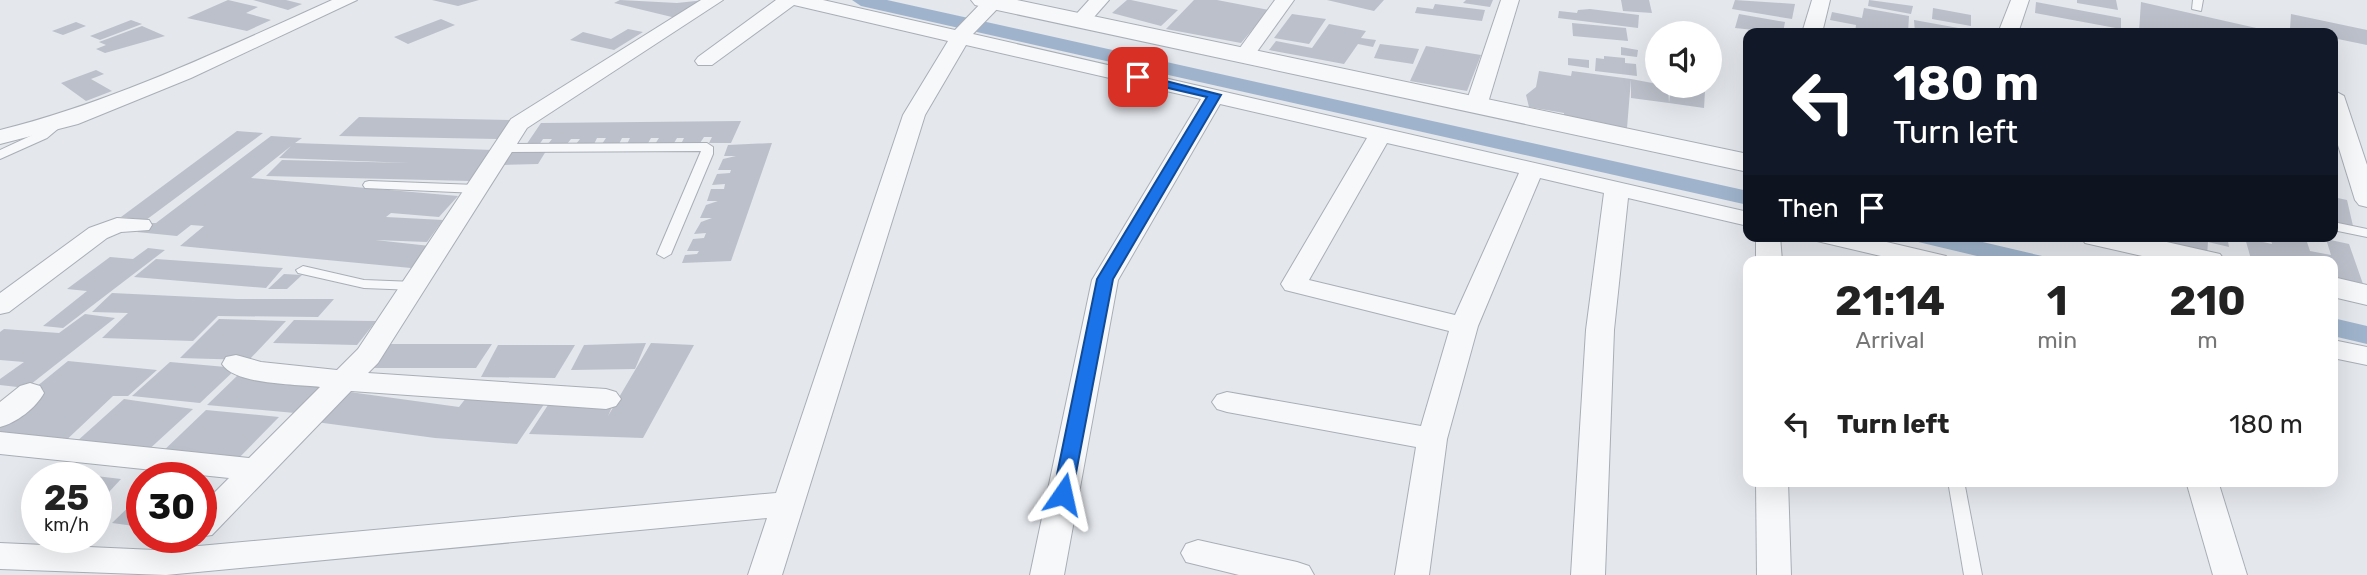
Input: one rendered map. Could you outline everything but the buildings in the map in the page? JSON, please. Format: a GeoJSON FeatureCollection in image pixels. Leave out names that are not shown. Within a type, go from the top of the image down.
{"type":"FeatureCollection","features":[{"type":"Feature","properties":{"kind":"street"},"geometry":{"type":"LineString","coordinates":[[0,136],[62,120],[184,74],[348,0]]}},
{"type":"Feature","properties":{"kind":"street"},"geometry":{"type":"LineString","coordinates":[[217,510],[368,356],[519,124],[714,0]]}},
{"type":"Feature","properties":{"kind":"street"},"geometry":{"type":"LineString","coordinates":[[705,61],[788,0]]}},
{"type":"Feature","properties":{"kind":"street"},"geometry":{"type":"LineString","coordinates":[[798,0],[1743,218]]}},
{"type":"Feature","properties":{"kind":"street"},"geometry":{"type":"LineString","coordinates":[[1080,21],[1100,0]]}},
{"type":"Feature","properties":{"kind":"street"},"geometry":{"type":"LineString","coordinates":[[1244,56],[1285,0]]}},
{"type":"Feature","properties":{"kind":"street"},"geometry":{"type":"LineString","coordinates":[[1476,106],[1510,0]]}},
{"type":"Feature","properties":{"kind":"street"},"geometry":{"type":"LineString","coordinates":[[1813,28],[1821,0]]}},
{"type":"Feature","properties":{"kind":"street"},"geometry":{"type":"LineString","coordinates":[[2010,28],[2020,0]]}},
{"type":"Feature","properties":{"kind":"street"},"geometry":{"type":"LineString","coordinates":[[765,575],[914,115],[960,37],[993,1],[1743,162]]}},
{"type":"Feature","properties":{"kind":"street"},"geometry":{"type":"LineString","coordinates":[[1047,575],[1105,279],[1214,95]]}},
{"type":"Feature","properties":{"kind":"street"},"geometry":{"type":"LineString","coordinates":[[2338,111],[2367,200]]}},
{"type":"Feature","properties":{"kind":"street"},"geometry":{"type":"LineString","coordinates":[[1381,134],[1294,284],[1464,326]]}},
{"type":"Feature","properties":{"kind":"street"},"geometry":{"type":"LineString","coordinates":[[1412,575],[1432,439],[1464,326],[1532,169]]}},
{"type":"Feature","properties":{"kind":"street"},"geometry":{"type":"LineString","coordinates":[[1588,575],[1600,330],[1617,188]]}},
{"type":"Feature","properties":{"kind":"street"},"geometry":{"type":"LineString","coordinates":[[0,306],[98,233],[117,225],[140,225]]}},
{"type":"Feature","properties":{"kind":"street"},"geometry":{"type":"LineString","coordinates":[[1851,242],[1909,256]]}},
{"type":"Feature","properties":{"kind":"street"},"geometry":{"type":"LineString","coordinates":[[2123,242],[2186,256]]}},
{"type":"Feature","properties":{"kind":"street"},"geometry":{"type":"LineString","coordinates":[[2338,288],[2367,295]]}},
{"type":"Feature","properties":{"kind":"street"},"geometry":{"type":"LineString","coordinates":[[2338,350],[2367,356]]}},
{"type":"Feature","properties":{"kind":"street"},"geometry":{"type":"LineString","coordinates":[[236,364],[252,369],[343,382],[548,392],[606,399]]}},
{"type":"Feature","properties":{"kind":"street"},"geometry":{"type":"LineString","coordinates":[[0,418],[30,393]]}},
{"type":"Feature","properties":{"kind":"street"},"geometry":{"type":"LineString","coordinates":[[1227,402],[1432,439]]}},
{"type":"Feature","properties":{"kind":"street"},"geometry":{"type":"LineString","coordinates":[[0,443],[257,470]]}},
{"type":"Feature","properties":{"kind":"street"},"geometry":{"type":"LineString","coordinates":[[1772,487],[1774,575]]}},
{"type":"Feature","properties":{"kind":"street"},"geometry":{"type":"LineString","coordinates":[[2204,487],[2230,575]]}},
{"type":"Feature","properties":{"kind":"street"},"geometry":{"type":"LineString","coordinates":[[0,556],[165,562],[788,504]]}},
{"type":"Feature","properties":{"kind":"street"},"geometry":{"type":"LineString","coordinates":[[1198,552],[1297,575]]}},
{"type":"Feature","properties":{"kind":"street"},"geometry":{"type":"LineString","coordinates":[[165,562],[174,553]]}},
{"type":"Feature","properties":{"kind":"lane"},"geometry":{"type":"LineString","coordinates":[[0,155],[43,135],[62,120]]}},
{"type":"Feature","properties":{"kind":"lane"},"geometry":{"type":"LineString","coordinates":[[504,148],[675,145],[708,148],[664,254]]}},
{"type":"Feature","properties":{"kind":"lane"},"geometry":{"type":"LineString","coordinates":[[369,185],[477,190]]}},
{"type":"Feature","properties":{"kind":"lane"},"geometry":{"type":"LineString","coordinates":[[2338,227],[2367,233]]}},
{"type":"Feature","properties":{"kind":"lane"},"geometry":{"type":"LineString","coordinates":[[303,270],[364,284],[415,286]]}},
{"type":"Feature","properties":{"kind":"lane"},"geometry":{"type":"LineString","coordinates":[[1957,487],[1973,575]]}},
{"type":"Feature","properties":{"kind":"waterway"},"geometry":{"type":"LineString","coordinates":[[861,0],[1743,197]]}},
{"type":"Feature","properties":{"kind":"waterway"},"geometry":{"type":"LineString","coordinates":[[1949,242],[2011,256]]}},
{"type":"Feature","properties":{"kind":"waterway"},"geometry":{"type":"LineString","coordinates":[[2338,328],[2367,335]]}},
{"type":"Feature","properties":{"kind":"route"},"geometry":{"type":"LineString","coordinates":[[1063,494],[1105,279],[1214,95],[1138,77]]}}]}
